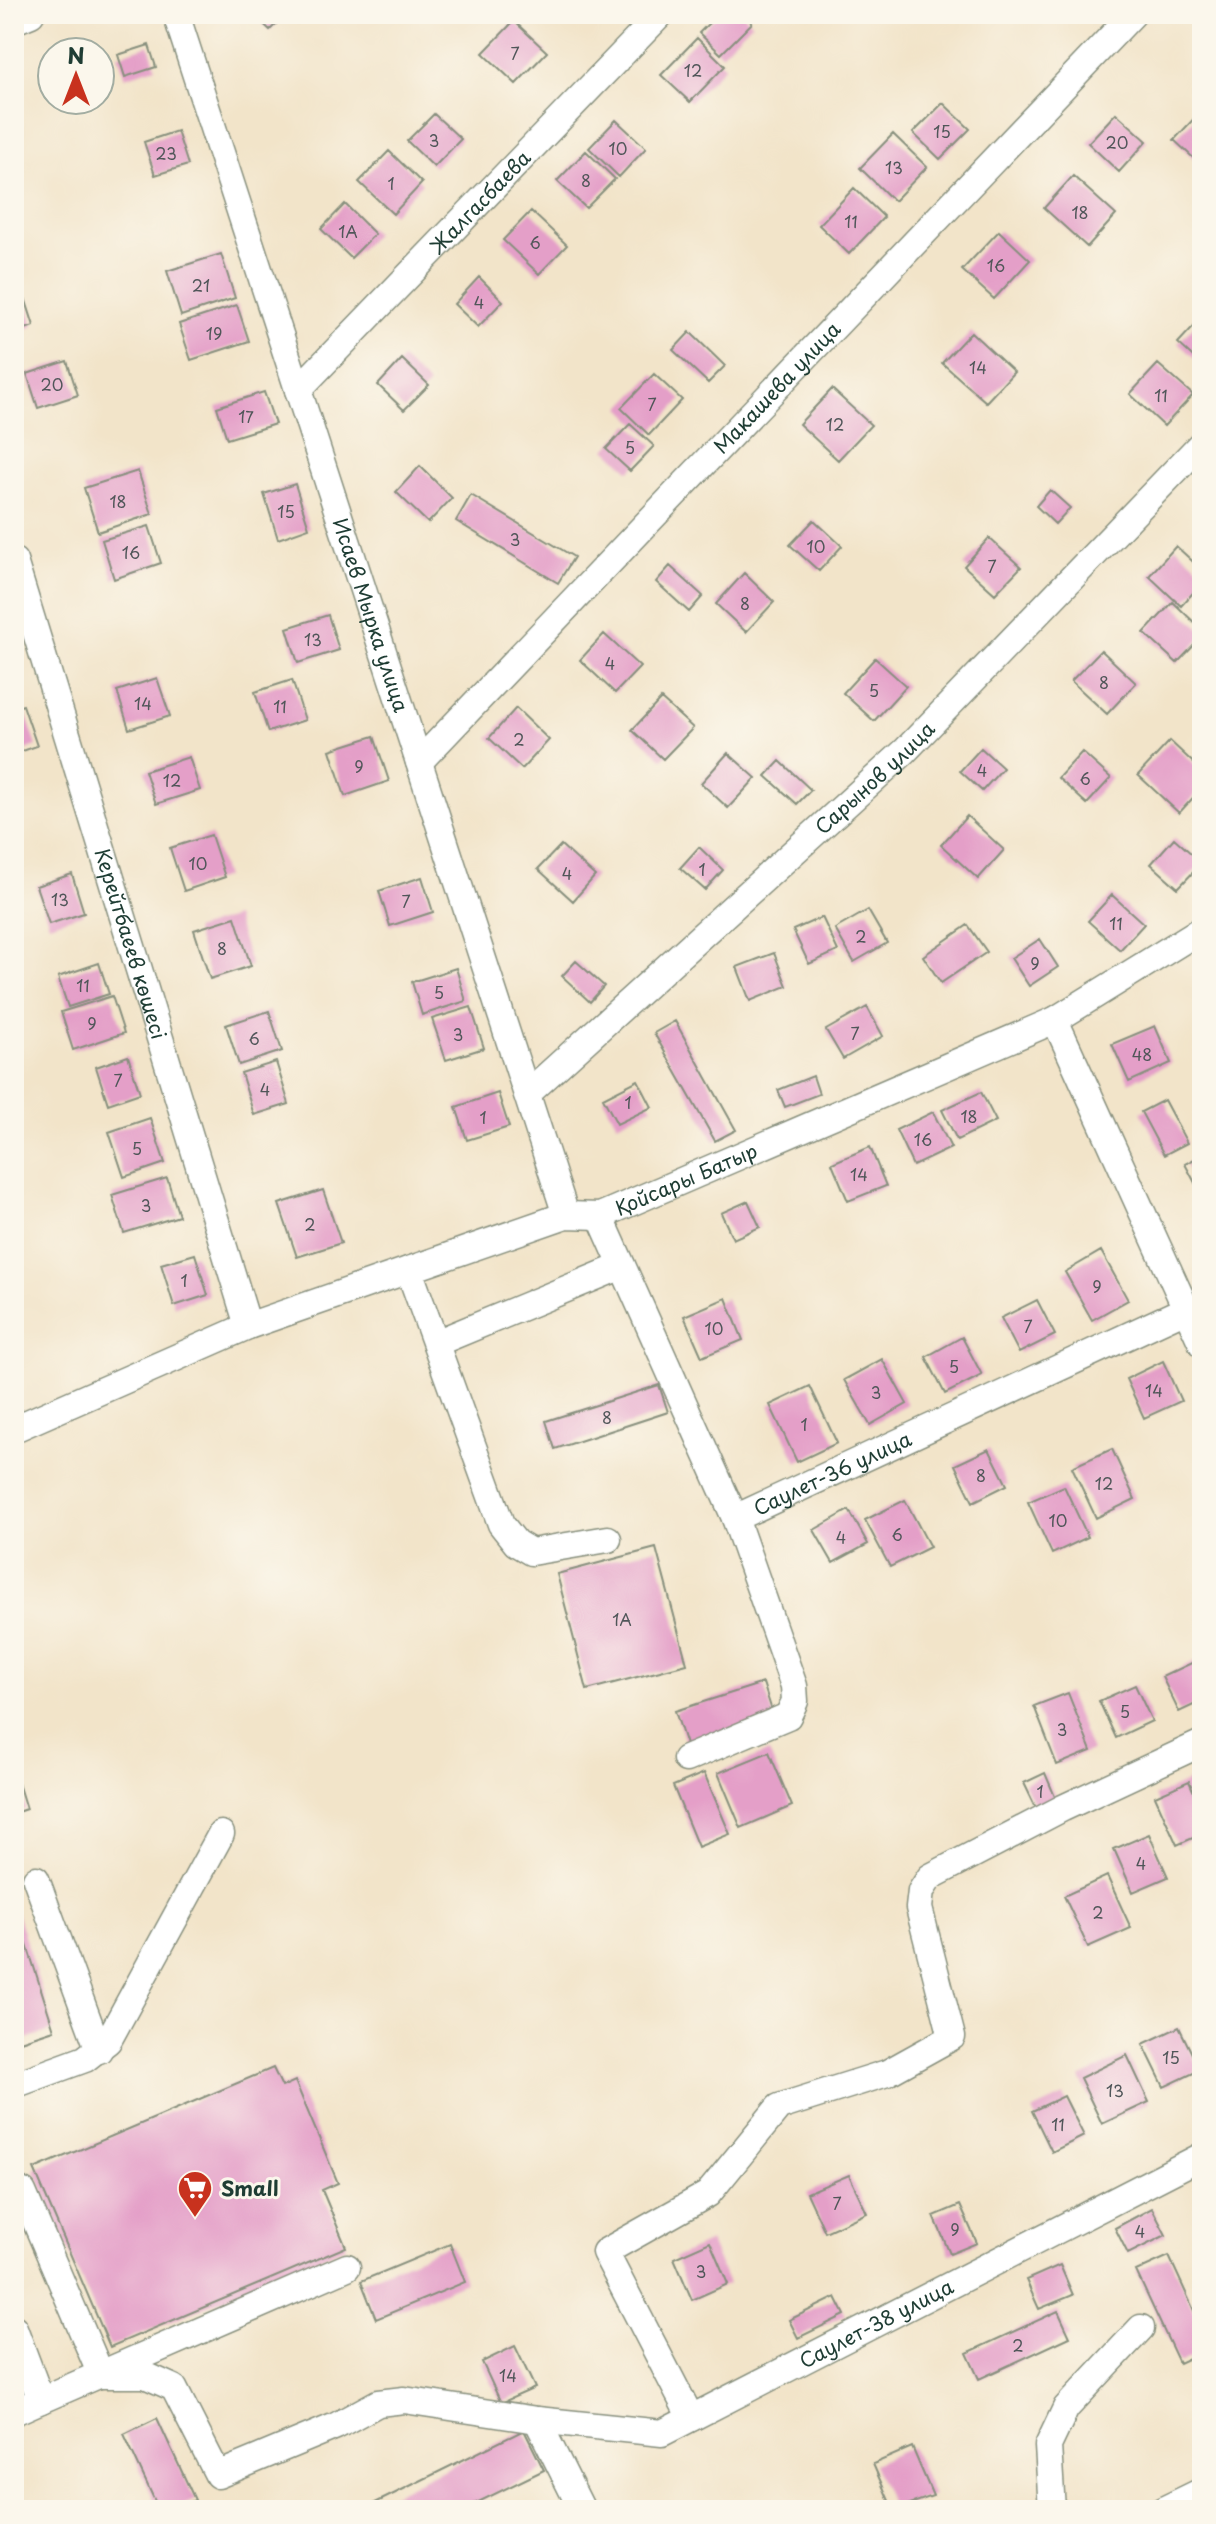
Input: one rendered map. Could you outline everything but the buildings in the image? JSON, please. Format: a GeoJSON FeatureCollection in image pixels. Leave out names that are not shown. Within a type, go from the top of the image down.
{"type":"FeatureCollection","features":[{"type":"Feature","properties":{"kind":"street"},"geometry":{"type":"LineString","coordinates":[[14,21],[31,14]]}},
{"type":"Feature","properties":{"kind":"street","name":"Исаев Мырка улица"},"geometry":{"type":"LineString","coordinates":[[176,14],[566,1215]]}},
{"type":"Feature","properties":{"kind":"street","name":"Жалгасбаева"},"geometry":{"type":"LineString","coordinates":[[298,390],[661,14]]}},
{"type":"Feature","properties":{"kind":"street","name":"Макашева улица"},"geometry":{"type":"LineString","coordinates":[[419,762],[1133,14]]}},
{"type":"Feature","properties":{"kind":"street","name":"Сарынов улица"},"geometry":{"type":"LineString","coordinates":[[527,1094],[905,751],[1202,443]]}},
{"type":"Feature","properties":{"kind":"street","name":"Керейтбаеев көшесі"},"geometry":{"type":"LineString","coordinates":[[14,561],[248,1326]]}},
{"type":"Feature","properties":{"kind":"street","name":"Қойсары Батыр"},"geometry":{"type":"LineString","coordinates":[[14,1429],[248,1326],[566,1215],[600,1216],[1055,1020],[1202,929]]}},
{"type":"Feature","properties":{"kind":"street"},"geometry":{"type":"LineString","coordinates":[[1055,1020],[1202,1344]]}},
{"type":"Feature","properties":{"kind":"street","name":"Саулет-36 улица"},"geometry":{"type":"LineString","coordinates":[[600,1216],[735,1518],[1186,1309]]}},
{"type":"Feature","properties":{"kind":"street"},"geometry":{"type":"LineString","coordinates":[[436,1343],[622,1266]]}},
{"type":"Feature","properties":{"kind":"street"},"geometry":{"type":"LineString","coordinates":[[409,1270],[501,1524],[516,1543],[531,1552],[608,1539]]}},
{"type":"Feature","properties":{"kind":"street"},"geometry":{"type":"LineString","coordinates":[[686,1759],[788,1716],[795,1701],[794,1686],[735,1518]]}},
{"type":"Feature","properties":{"kind":"street"},"geometry":{"type":"LineString","coordinates":[[691,2418],[605,2252],[708,2194],[779,2107],[887,2073],[952,2037],[919,1908],[921,1891],[930,1877],[1063,1808],[1202,1743]]}},
{"type":"Feature","properties":{"kind":"street"},"geometry":{"type":"LineString","coordinates":[[14,2085],[85,2059],[108,2041],[221,1834]]}},
{"type":"Feature","properties":{"kind":"street"},"geometry":{"type":"LineString","coordinates":[[36,1879],[99,2050]]}},
{"type":"Feature","properties":{"kind":"street","name":"Саулет-38 улица"},"geometry":{"type":"LineString","coordinates":[[101,2375],[145,2375],[174,2388],[218,2475],[336,2426],[378,2403],[404,2400],[537,2420],[662,2433],[1202,2156]]}},
{"type":"Feature","properties":{"kind":"street"},"geometry":{"type":"LineString","coordinates":[[14,2190],[23,2192],[101,2375]]}},
{"type":"Feature","properties":{"kind":"street"},"geometry":{"type":"LineString","coordinates":[[14,2412],[347,2267]]}},
{"type":"Feature","properties":{"kind":"street"},"geometry":{"type":"LineString","coordinates":[[14,2328],[41,2400]]}},
{"type":"Feature","properties":{"kind":"street"},"geometry":{"type":"LineString","coordinates":[[1052,2510],[1048,2446],[1066,2408],[1141,2328]]}},
{"type":"Feature","properties":{"kind":"street"},"geometry":{"type":"LineString","coordinates":[[537,2420],[582,2510]]}},
{"type":"Feature","properties":{"kind":"street"},"geometry":{"type":"LineString","coordinates":[[1163,2510],[1202,2491]]}},
{"type":"Feature","properties":{"kind":"place","name":"Small"},"geometry":{"type":"Point","coordinates":[195,2219]}}]}
